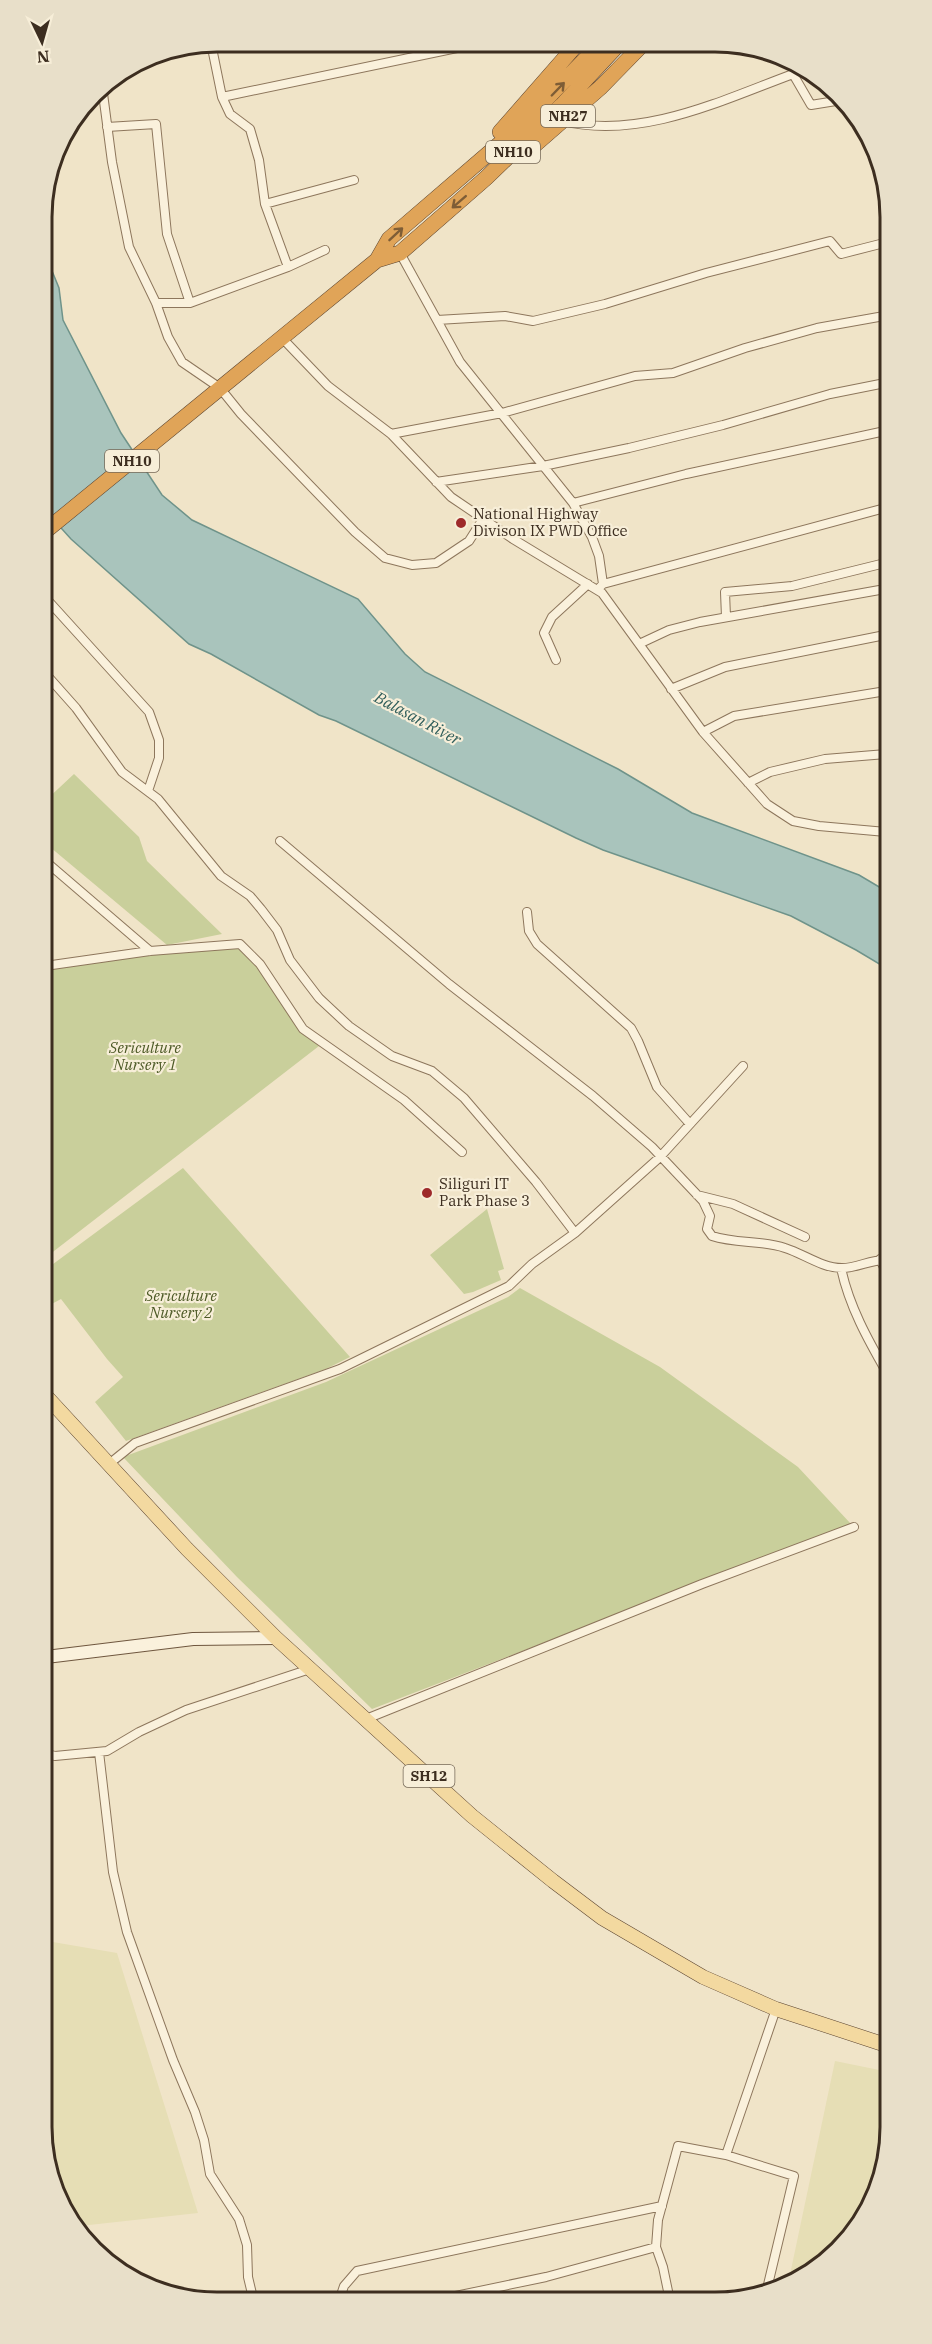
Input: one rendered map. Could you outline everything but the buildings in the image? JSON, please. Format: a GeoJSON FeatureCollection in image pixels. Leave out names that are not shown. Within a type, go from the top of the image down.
{"type":"FeatureCollection","features":[{"type":"Feature","properties":{"kind":"highway","name":"NH27"},"geometry":{"type":"LineString","coordinates":[[475,167],[474,161],[570,52]]}},
{"type":"Feature","properties":{"kind":"highway","name":"NH10"},"geometry":{"type":"LineString","coordinates":[[377,260],[400,253],[486,178],[586,70],[596,52]]}},
{"type":"Feature","properties":{"kind":"highway","name":"NH10"},"geometry":{"type":"LineString","coordinates":[[53,525],[377,260],[389,239],[609,52]]}},
{"type":"Feature","properties":{"kind":"highway","name":"NH27"},"geometry":{"type":"LineString","coordinates":[[486,178],[492,178],[562,121],[601,87],[635,52]]}},
{"type":"Feature","properties":{"kind":"main road","name":"SH12"},"geometry":{"type":"LineString","coordinates":[[53,1404],[188,1549],[276,1638],[472,1816],[602,1918],[703,1977],[776,2009],[879,2043]]}},
{"type":"Feature","properties":{"kind":"street"},"geometry":{"type":"LineString","coordinates":[[213,52],[222,97],[230,114],[250,129],[259,160],[265,204],[288,267]]}},
{"type":"Feature","properties":{"kind":"street"},"geometry":{"type":"LineString","coordinates":[[222,97],[438,52]]}},
{"type":"Feature","properties":{"kind":"street"},"geometry":{"type":"LineString","coordinates":[[562,121],[600,127],[642,123],[701,107],[793,74],[811,105],[831,102]]}},
{"type":"Feature","properties":{"kind":"street"},"geometry":{"type":"LineString","coordinates":[[104,99],[112,162],[129,247],[156,303],[168,337],[182,362],[220,388],[241,414],[355,532],[385,558],[412,565],[436,563],[468,542],[483,519]]}},
{"type":"Feature","properties":{"kind":"street"},"geometry":{"type":"LineString","coordinates":[[107,127],[156,124],[167,234],[190,303]]}},
{"type":"Feature","properties":{"kind":"street"},"geometry":{"type":"LineString","coordinates":[[265,204],[354,180]]}},
{"type":"Feature","properties":{"kind":"street"},"geometry":{"type":"LineString","coordinates":[[437,320],[505,316],[533,321],[605,304],[706,273],[830,241],[841,254],[880,244]]}},
{"type":"Feature","properties":{"kind":"street"},"geometry":{"type":"LineString","coordinates":[[156,303],[190,303],[288,267],[325,250]]}},
{"type":"Feature","properties":{"kind":"street"},"geometry":{"type":"LineString","coordinates":[[400,253],[460,362],[573,503],[592,537],[599,556],[602,593],[703,732],[766,804],[793,821],[819,826],[880,831]]}},
{"type":"Feature","properties":{"kind":"street"},"geometry":{"type":"LineString","coordinates":[[391,434],[502,413],[635,376],[673,373],[745,348],[817,328],[880,317]]}},
{"type":"Feature","properties":{"kind":"street"},"geometry":{"type":"LineString","coordinates":[[283,339],[328,386],[391,434],[451,497],[588,584],[601,587],[880,509]]}},
{"type":"Feature","properties":{"kind":"street"},"geometry":{"type":"LineString","coordinates":[[436,482],[543,466],[723,425],[830,394],[880,383]]}},
{"type":"Feature","properties":{"kind":"street"},"geometry":{"type":"LineString","coordinates":[[573,503],[686,474],[880,432]]}},
{"type":"Feature","properties":{"kind":"street"},"geometry":{"type":"LineString","coordinates":[[726,617],[725,592],[792,586],[880,564]]}},
{"type":"Feature","properties":{"kind":"street"},"geometry":{"type":"LineString","coordinates":[[556,660],[544,633],[552,617],[588,584]]}},
{"type":"Feature","properties":{"kind":"street"},"geometry":{"type":"LineString","coordinates":[[639,644],[669,630],[726,617],[880,590]]}},
{"type":"Feature","properties":{"kind":"street"},"geometry":{"type":"LineString","coordinates":[[53,605],[149,712],[159,740],[159,758],[148,791]]}},
{"type":"Feature","properties":{"kind":"street"},"geometry":{"type":"LineString","coordinates":[[671,689],[725,667],[880,636]]}},
{"type":"Feature","properties":{"kind":"street"},"geometry":{"type":"LineString","coordinates":[[53,682],[76,708],[122,772],[158,799],[221,876],[250,896],[261,909],[277,930],[290,960],[319,998],[348,1026],[392,1056],[432,1071],[464,1098],[536,1182],[575,1233]]}},
{"type":"Feature","properties":{"kind":"street"},"geometry":{"type":"LineString","coordinates":[[703,732],[734,716],[880,692]]}},
{"type":"Feature","properties":{"kind":"street"},"geometry":{"type":"LineString","coordinates":[[748,783],[770,772],[825,759],[880,755]]}},
{"type":"Feature","properties":{"kind":"street"},"geometry":{"type":"LineString","coordinates":[[280,841],[449,984],[593,1096],[652,1147],[707,1208],[710,1216],[707,1229],[712,1236],[742,1243],[784,1247],[831,1267],[855,1267],[879,1261]]}},
{"type":"Feature","properties":{"kind":"street"},"geometry":{"type":"LineString","coordinates":[[53,868],[150,951]]}},
{"type":"Feature","properties":{"kind":"street"},"geometry":{"type":"LineString","coordinates":[[527,912],[531,938],[631,1028],[639,1041],[657,1087],[690,1124]]}},
{"type":"Feature","properties":{"kind":"street"},"geometry":{"type":"LineString","coordinates":[[53,965],[150,951],[231,943],[243,945],[260,964],[303,1029],[404,1100],[462,1152]]}},
{"type":"Feature","properties":{"kind":"street"},"geometry":{"type":"LineString","coordinates":[[109,1464],[135,1443],[340,1369],[514,1282],[532,1264],[575,1233],[660,1156],[743,1066]]}},
{"type":"Feature","properties":{"kind":"street"},"geometry":{"type":"LineString","coordinates":[[697,1195],[733,1204],[805,1237]]}},
{"type":"Feature","properties":{"kind":"street"},"geometry":{"type":"LineString","coordinates":[[841,1268],[866,1338],[879,1359]]}},
{"type":"Feature","properties":{"kind":"street"},"geometry":{"type":"LineString","coordinates":[[366,1719],[702,1584],[854,1527]]}},
{"type":"Feature","properties":{"kind":"street"},"geometry":{"type":"LineString","coordinates":[[53,1656],[193,1639],[276,1638]]}},
{"type":"Feature","properties":{"kind":"street"},"geometry":{"type":"LineString","coordinates":[[53,1756],[107,1751],[139,1732],[186,1710],[310,1669]]}},
{"type":"Feature","properties":{"kind":"street"},"geometry":{"type":"LineString","coordinates":[[99,1752],[113,1872],[127,1932],[173,2060],[195,2112],[204,2140],[210,2175],[240,2219],[247,2245],[248,2277],[252,2292]]}},
{"type":"Feature","properties":{"kind":"street"},"geometry":{"type":"LineString","coordinates":[[726,2155],[776,2009]]}},
{"type":"Feature","properties":{"kind":"street"},"geometry":{"type":"LineString","coordinates":[[668,2292],[656,2247],[662,2206],[678,2146],[726,2155],[794,2176],[769,2282]]}},
{"type":"Feature","properties":{"kind":"street"},"geometry":{"type":"LineString","coordinates":[[342,2292],[344,2286],[357,2271],[662,2206]]}},
{"type":"Feature","properties":{"kind":"street"},"geometry":{"type":"LineString","coordinates":[[475,2292],[546,2277],[656,2247]]}},
{"type":"Feature","properties":{"kind":"shaded area"},"geometry":{"type":"Polygon","coordinates":[[[53,1942],[117,1953],[198,2213],[86,2225],[75,2209],[58,2169],[54,2148],[53,1942]]]}},
{"type":"Feature","properties":{"kind":"shaded area"},"geometry":{"type":"Polygon","coordinates":[[[835,2061],[879,2070],[879,2137],[871,2179],[857,2209],[845,2227],[815,2257],[790,2272],[835,2061]]]}},
{"type":"Feature","properties":{"kind":"green space"},"geometry":{"type":"Polygon","coordinates":[[[74,774],[139,837],[147,861],[222,934],[167,945],[53,850],[53,794],[74,774]]]}},
{"type":"Feature","properties":{"kind":"green space","name":"Sericulture Nursery 1"},"geometry":{"type":"Polygon","coordinates":[[[238,947],[257,963],[297,1028],[319,1046],[53,1252],[53,968],[238,947]]]}},
{"type":"Feature","properties":{"kind":"green space","name":"Sericulture Nursery 2"},"geometry":{"type":"Polygon","coordinates":[[[183,1168],[350,1357],[326,1369],[126,1441],[95,1402],[123,1377],[61,1299],[53,1303],[53,1264],[183,1168]]]}},
{"type":"Feature","properties":{"kind":"green space"},"geometry":{"type":"Polygon","coordinates":[[[487,1209],[504,1269],[498,1271],[501,1280],[464,1294],[430,1255],[487,1209]]]}},
{"type":"Feature","properties":{"kind":"green space"},"geometry":{"type":"Polygon","coordinates":[[[520,1288],[660,1367],[798,1467],[851,1524],[372,1709],[237,1577],[123,1457],[326,1382],[508,1297],[520,1288]]]}},
{"type":"Feature","properties":{"kind":"water","name":"Balasan River"},"geometry":{"type":"Polygon","coordinates":[[[53,273],[59,288],[63,320],[121,433],[162,495],[192,520],[358,599],[405,654],[425,672],[618,769],[692,813],[859,875],[880,887],[880,964],[791,916],[603,850],[336,721],[319,715],[189,644],[71,539],[53,519],[53,273]]]}},
{"type":"Feature","properties":{"kind":"place","name":"National Highway Divison IX PWD Office"},"geometry":{"type":"Point","coordinates":[461,523]}},
{"type":"Feature","properties":{"kind":"place","name":"Siliguri IT Park Phase 3"},"geometry":{"type":"Point","coordinates":[427,1193]}}]}
